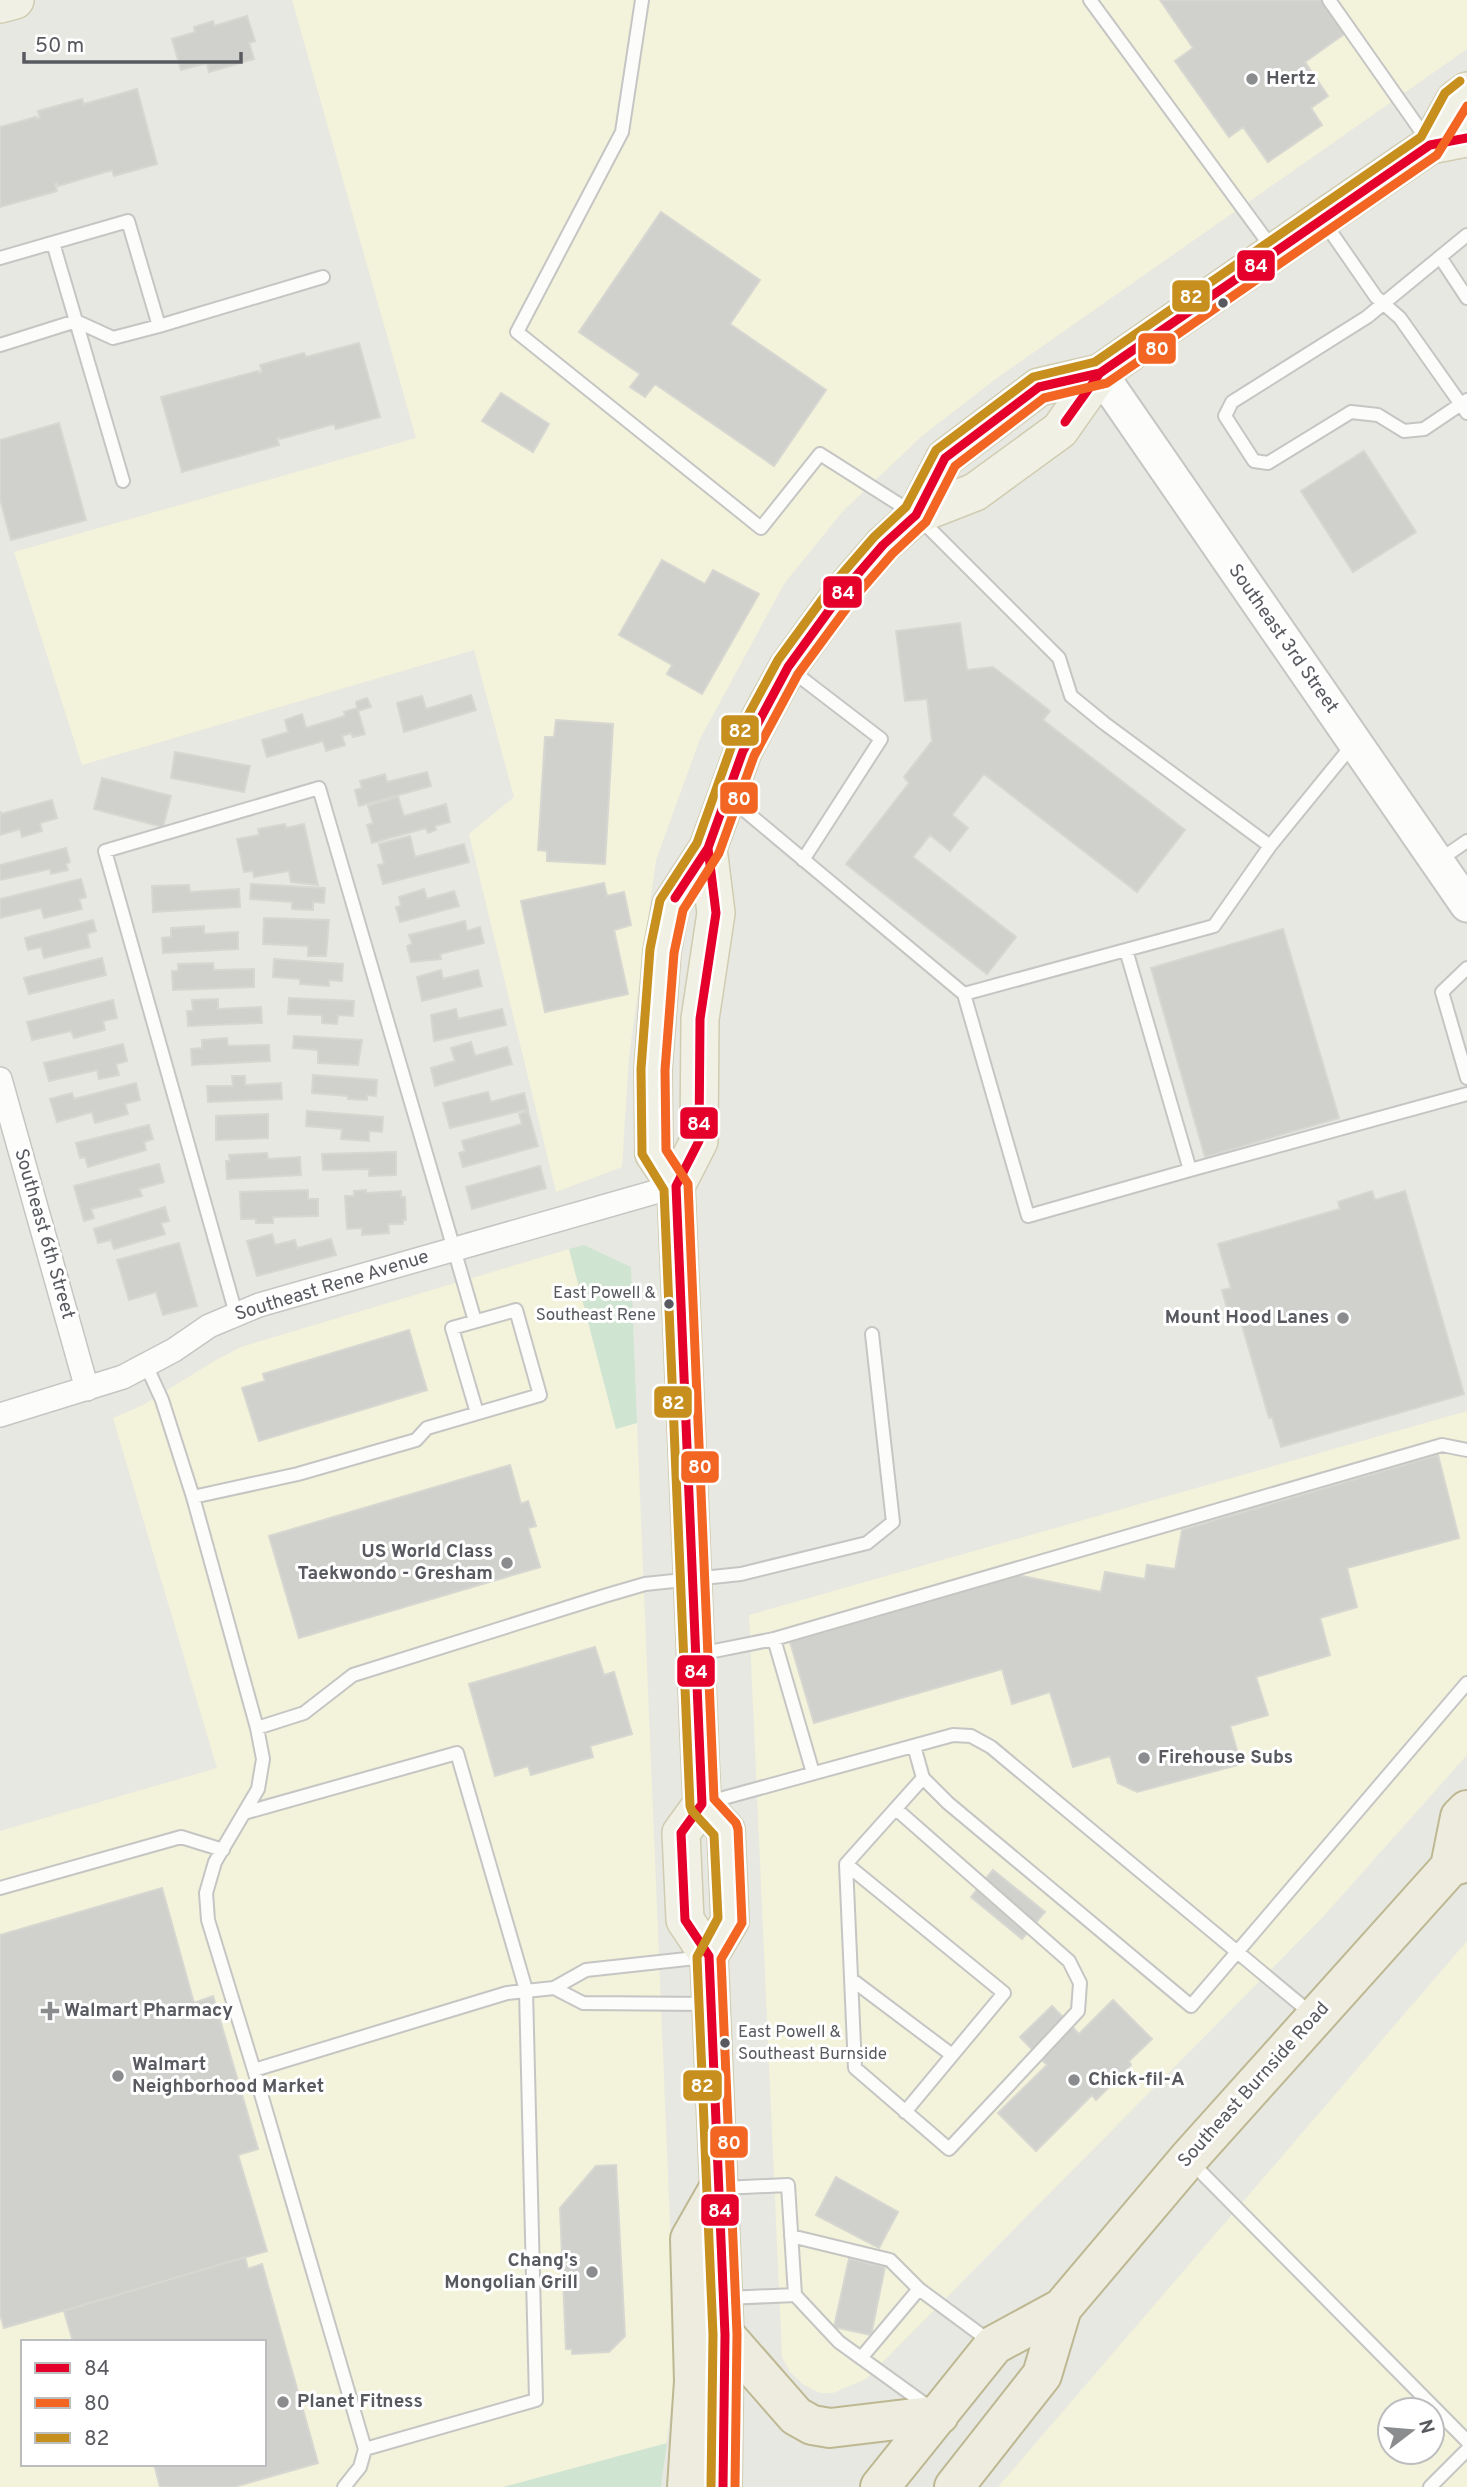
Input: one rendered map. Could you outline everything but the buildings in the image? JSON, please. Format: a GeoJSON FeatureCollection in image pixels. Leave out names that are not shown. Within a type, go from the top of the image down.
{"type":"FeatureCollection","features":[{"type":"Feature","properties":{"kind":"highway","name":"Southeast Burnside Road"},"geometry":{"type":"LineString","coordinates":[[880,2487],[995,2345],[1062,2308],[1188,2159],[1315,2017],[1459,1864],[1460,1817],[1467,1810]]}},
{"type":"Feature","properties":{"kind":"highway"},"geometry":{"type":"LineString","coordinates":[[719,2188],[690,2239],[713,2311],[796,2416],[812,2425],[830,2428],[939,2415]]}},
{"type":"Feature","properties":{"kind":"highway","name":"Southeast Burnside Road"},"geometry":{"type":"LineString","coordinates":[[954,2487],[1042,2375],[1062,2308]]}},
{"type":"Feature","properties":{"kind":"highway"},"geometry":{"type":"LineString","coordinates":[[687,2487],[694,2381],[713,2311]]}},
{"type":"Feature","properties":{"kind":"main road"},"geometry":{"type":"LineString","coordinates":[[0,4],[15,0]]}},
{"type":"Feature","properties":{"kind":"main road"},"geometry":{"type":"LineString","coordinates":[[1430,145],[1455,100],[1467,91]]}},
{"type":"Feature","properties":{"kind":"main road"},"geometry":{"type":"LineString","coordinates":[[719,2188],[709,1956],[730,1920],[730,1901],[726,1829],[702,1804],[676,1186],[699,1141],[700,1019],[716,913],[708,848],[726,795],[743,751],[788,667],[844,590],[883,545],[916,515],[975,492],[1060,430],[1100,373],[1275,251],[1430,145],[1467,138]]}},
{"type":"Feature","properties":{"kind":"main road"},"geometry":{"type":"LineString","coordinates":[[713,2311],[723,2487]]}},
{"type":"Feature","properties":{"kind":"street","name":"Southeast 3rd Street"},"geometry":{"type":"LineString","coordinates":[[1100,373],[1467,905]]}},
{"type":"Feature","properties":{"kind":"street","name":"Southeast 6th Street"},"geometry":{"type":"LineString","coordinates":[[1,1083],[88,1389]]}},
{"type":"Feature","properties":{"kind":"street","name":"Southeast Rene Avenue"},"geometry":{"type":"LineString","coordinates":[[0,1415],[123,1377],[174,1350],[209,1326],[236,1314],[676,1186]]}},
{"type":"Feature","properties":{"kind":"lane"},"geometry":{"type":"LineString","coordinates":[[642,0],[622,132],[517,332],[761,528],[820,454],[916,515],[1059,658],[1071,696],[1270,846]]}},
{"type":"Feature","properties":{"kind":"lane"},"geometry":{"type":"LineString","coordinates":[[1090,0],[1275,251]]}},
{"type":"Feature","properties":{"kind":"lane"},"geometry":{"type":"LineString","coordinates":[[1329,0],[1430,145]]}},
{"type":"Feature","properties":{"kind":"lane"},"geometry":{"type":"LineString","coordinates":[[1322,219],[1376,297],[1382,302],[1400,318],[1465,406],[1424,429],[1404,431],[1378,415],[1351,412],[1268,463],[1254,461],[1225,416],[1232,402],[1367,317],[1382,302],[1467,235]]}},
{"type":"Feature","properties":{"kind":"lane"},"geometry":{"type":"LineString","coordinates":[[0,258],[128,221],[159,326]]}},
{"type":"Feature","properties":{"kind":"lane"},"geometry":{"type":"LineString","coordinates":[[53,243],[123,481]]}},
{"type":"Feature","properties":{"kind":"lane"},"geometry":{"type":"LineString","coordinates":[[1440,257],[1467,298]]}},
{"type":"Feature","properties":{"kind":"lane"},"geometry":{"type":"LineString","coordinates":[[0,345],[76,321],[113,338],[323,277]]}},
{"type":"Feature","properties":{"kind":"lane"},"geometry":{"type":"LineString","coordinates":[[788,667],[881,739],[803,860]]}},
{"type":"Feature","properties":{"kind":"lane"},"geometry":{"type":"LineString","coordinates":[[964,995],[1214,926],[1270,846],[1355,743]]}},
{"type":"Feature","properties":{"kind":"lane"},"geometry":{"type":"LineString","coordinates":[[236,1314],[105,851],[319,788],[475,1321]]}},
{"type":"Feature","properties":{"kind":"lane"},"geometry":{"type":"LineString","coordinates":[[726,795],[964,995],[1028,1216],[1467,1094]]}},
{"type":"Feature","properties":{"kind":"lane"},"geometry":{"type":"LineString","coordinates":[[1437,862],[1467,841]]}},
{"type":"Feature","properties":{"kind":"lane"},"geometry":{"type":"LineString","coordinates":[[1126,950],[1190,1170]]}},
{"type":"Feature","properties":{"kind":"lane"},"geometry":{"type":"LineString","coordinates":[[1467,968],[1442,992],[1467,1078]]}},
{"type":"Feature","properties":{"kind":"lane"},"geometry":{"type":"LineString","coordinates":[[193,1497],[298,1474],[416,1440],[427,1428],[540,1395],[516,1310],[452,1328],[477,1413]]}},
{"type":"Feature","properties":{"kind":"lane"},"geometry":{"type":"LineString","coordinates":[[257,1728],[304,1713],[353,1675],[645,1584],[741,1574],[867,1543],[893,1522],[872,1334]]}},
{"type":"Feature","properties":{"kind":"lane"},"geometry":{"type":"LineString","coordinates":[[146,1365],[162,1400],[193,1497],[257,1728],[263,1759],[258,1789],[215,1862],[206,1893],[208,1920],[365,2449],[360,2467],[344,2487]]}},
{"type":"Feature","properties":{"kind":"lane"},"geometry":{"type":"LineString","coordinates":[[695,1655],[774,1639],[1442,1445],[1467,1450]]}},
{"type":"Feature","properties":{"kind":"lane"},"geometry":{"type":"LineString","coordinates":[[774,1639],[813,1773]]}},
{"type":"Feature","properties":{"kind":"lane"},"geometry":{"type":"LineString","coordinates":[[914,1746],[923,1778],[948,1803],[1191,2006],[1467,1684]]}},
{"type":"Feature","properties":{"kind":"lane"},"geometry":{"type":"LineString","coordinates":[[702,1804],[953,1735],[971,1736],[991,1746],[1315,2017]]}},
{"type":"Feature","properties":{"kind":"lane"},"geometry":{"type":"LineString","coordinates":[[244,1813],[457,1753],[526,1990],[536,2400],[365,2449]]}},
{"type":"Feature","properties":{"kind":"lane"},"geometry":{"type":"LineString","coordinates":[[896,1809],[1069,1961],[1080,1983],[1078,2011],[949,2149],[855,2068],[846,1864],[923,1778]]}},
{"type":"Feature","properties":{"kind":"lane"},"geometry":{"type":"LineString","coordinates":[[0,1888],[181,1837],[223,1850]]}},
{"type":"Feature","properties":{"kind":"lane"},"geometry":{"type":"LineString","coordinates":[[846,1864],[1004,1993],[905,2112]]}},
{"type":"Feature","properties":{"kind":"lane"},"geometry":{"type":"LineString","coordinates":[[254,2070],[507,1993],[554,1988],[586,1970],[709,1956]]}},
{"type":"Feature","properties":{"kind":"lane"},"geometry":{"type":"LineString","coordinates":[[851,1979],[952,2055]]}},
{"type":"Feature","properties":{"kind":"lane"},"geometry":{"type":"LineString","coordinates":[[554,1988],[583,2003],[711,2004]]}},
{"type":"Feature","properties":{"kind":"lane"},"geometry":{"type":"LineString","coordinates":[[1188,2159],[1467,2441]]}},
{"type":"Feature","properties":{"kind":"lane"},"geometry":{"type":"LineString","coordinates":[[719,2188],[788,2185],[795,2295],[839,2342],[939,2415]]}},
{"type":"Feature","properties":{"kind":"lane"},"geometry":{"type":"LineString","coordinates":[[791,2236],[890,2260],[919,2289],[995,2345]]}},
{"type":"Feature","properties":{"kind":"lane"},"geometry":{"type":"LineString","coordinates":[[861,2358],[919,2289]]}},
{"type":"Feature","properties":{"kind":"lane"},"geometry":{"type":"LineString","coordinates":[[713,2311],[795,2295]]}},
{"type":"Feature","properties":{"kind":"lane"},"geometry":{"type":"LineString","coordinates":[[1430,2487],[1467,2450]]}},
{"type":"Feature","properties":{"kind":"shaded area"},"geometry":{"type":"Polygon","coordinates":[[[292,0],[1467,0],[1467,49],[997,378],[922,436],[843,511],[784,584],[700,739],[656,860],[629,1057],[622,1167],[556,1192],[469,834],[514,797],[474,650],[82,765],[14,552],[416,438],[292,0]]]}},
{"type":"Feature","properties":{"kind":"shaded area"},"geometry":{"type":"Polygon","coordinates":[[[584,1245],[631,1267],[637,1423],[616,1429],[569,1249],[584,1245]]]}},
{"type":"Feature","properties":{"kind":"shaded area"},"geometry":{"type":"Polygon","coordinates":[[[569,1249],[616,1428],[637,1423],[674,2321],[673,2392],[661,2487],[0,2487],[0,1831],[217,1768],[113,1418],[143,1405],[241,1347],[569,1249]]]}},
{"type":"Feature","properties":{"kind":"shaded area"},"geometry":{"type":"Polygon","coordinates":[[[1467,1411],[1467,1755],[1321,1919],[866,2379],[833,2393],[820,2393],[804,2385],[790,2372],[782,2357],[749,1615],[1467,1411]]]}},
{"type":"Feature","properties":{"kind":"shaded area"},"geometry":{"type":"Polygon","coordinates":[[[1467,1941],[1467,2487],[998,2487],[1467,1941]]]}},
{"type":"Feature","properties":{"kind":"shaded area"},"geometry":{"type":"Polygon","coordinates":[[[667,2443],[661,2487],[503,2487],[667,2443]]]}},
{"type":"Feature","properties":{"kind":"transit line","name":"82"},"geometry":{"type":"LineString","coordinates":[[711,2487],[713,2335],[697,1957],[718,1918],[714,1835],[690,1806],[664,1190],[642,1154],[641,1069],[650,949],[660,900],[697,843],[732,745],[778,660],[835,582],[874,537],[906,507],[936,450],[1033,377],[1095,362],[1421,137],[1445,93],[1460,81]]}},
{"type":"Feature","properties":{"kind":"transit line","name":"80"},"geometry":{"type":"LineString","coordinates":[[735,2487],[737,2334],[721,1959],[742,1923],[738,1829],[736,1823],[714,1799],[688,1184],[666,1150],[665,1070],[674,953],[683,910],[719,853],[754,756],[798,674],[854,598],[892,554],[926,522],[955,466],[1044,398],[1107,383],[1437,155],[1467,106]]}},
{"type":"Feature","properties":{"kind":"transit line","name":"84"},"geometry":{"type":"LineString","coordinates":[[1065,422],[1100,373],[1430,145],[1467,138]]}},
{"type":"Feature","properties":{"kind":"transit line","name":"84"},"geometry":{"type":"LineString","coordinates":[[675,898],[708,848],[743,751],[788,667],[844,590],[883,545],[916,515],[945,458],[1039,387],[1100,373]]}},
{"type":"Feature","properties":{"kind":"transit line","name":"84"},"geometry":{"type":"LineString","coordinates":[[708,848],[716,913],[700,1019],[699,1141],[676,1186],[702,1804],[681,1833],[685,1920],[709,1956],[725,2335],[723,2487]]}},
{"type":"Feature","properties":{"kind":"place","name":"Hertz"},"geometry":{"type":"Point","coordinates":[1252,79]}},
{"type":"Feature","properties":{"kind":"place","name":"East Powell & Southeast Rene"},"geometry":{"type":"Point","coordinates":[669,1304]}},
{"type":"Feature","properties":{"kind":"place","name":"Mount Hood Lanes"},"geometry":{"type":"Point","coordinates":[1343,1318]}},
{"type":"Feature","properties":{"kind":"place","name":"US World Class Taekwondo - Gresham"},"geometry":{"type":"Point","coordinates":[507,1563]}},
{"type":"Feature","properties":{"kind":"place","name":"Firehouse Subs"},"geometry":{"type":"Point","coordinates":[1144,1758]}},
{"type":"Feature","properties":{"kind":"place","name":"Walmart Pharmacy"},"geometry":{"type":"Point","coordinates":[50,2011]}},
{"type":"Feature","properties":{"kind":"place","name":"East Powell & Southeast Burnside"},"geometry":{"type":"Point","coordinates":[725,2043]}},
{"type":"Feature","properties":{"kind":"place","name":"Walmart Neighborhood Market"},"geometry":{"type":"Point","coordinates":[118,2076]}},
{"type":"Feature","properties":{"kind":"place","name":"Chick-fil-A"},"geometry":{"type":"Point","coordinates":[1074,2080]}},
{"type":"Feature","properties":{"kind":"place","name":"Chang's Mongolian Grill"},"geometry":{"type":"Point","coordinates":[592,2272]}},
{"type":"Feature","properties":{"kind":"place","name":"Planet Fitness"},"geometry":{"type":"Point","coordinates":[283,2402]}}]}
